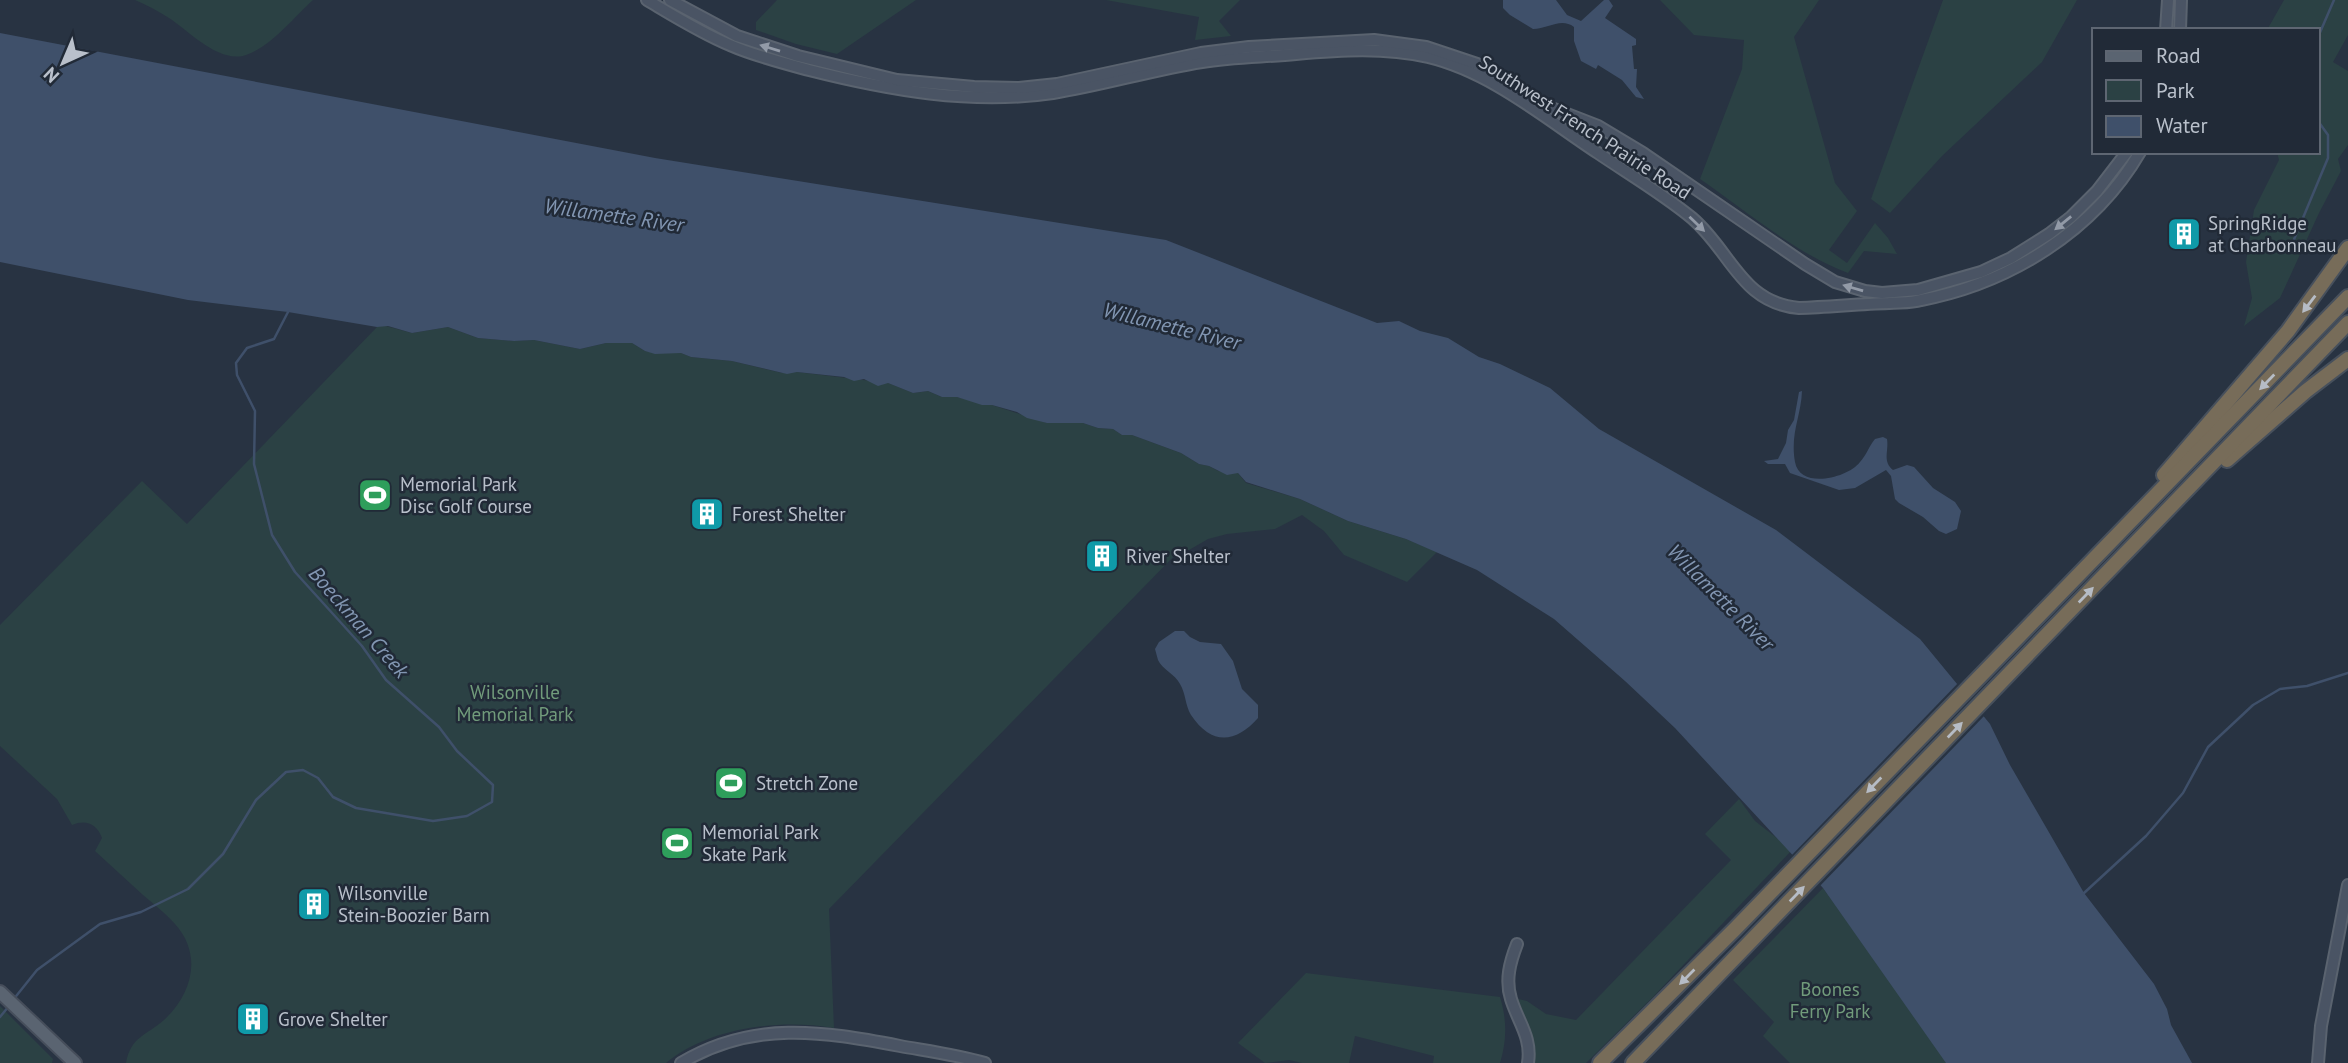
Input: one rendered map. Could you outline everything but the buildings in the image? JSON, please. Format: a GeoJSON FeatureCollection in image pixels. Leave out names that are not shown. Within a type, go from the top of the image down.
{"type":"FeatureCollection","features":[{"type":"Feature","properties":{"kind":"highway"},"geometry":{"type":"LineString","coordinates":[[2131,519],[2161,479],[2288,331],[2348,248]]}},
{"type":"Feature","properties":{"kind":"highway"},"geometry":{"type":"LineString","coordinates":[[1600,1063],[1735,929],[2348,297]]}},
{"type":"Feature","properties":{"kind":"highway"},"geometry":{"type":"LineString","coordinates":[[1633,1063],[2348,323]]}},
{"type":"Feature","properties":{"kind":"highway"},"geometry":{"type":"LineString","coordinates":[[2168,511],[2306,391],[2348,359]]}},
{"type":"Feature","properties":{"kind":"main road"},"geometry":{"type":"LineString","coordinates":[[0,992],[75,1063]]}},
{"type":"Feature","properties":{"kind":"street","name":"Southwest French Prairie Road"},"geometry":{"type":"LineString","coordinates":[[647,0],[713,37],[749,52],[873,86],[965,96],[1050,93],[1199,63],[1247,57],[1371,50],[1429,58],[1469,72],[1509,94],[1663,197],[1707,233],[1748,286],[1762,298],[1783,307],[1799,309],[1920,301],[1990,280],[2043,252],[2094,212],[2121,181],[2139,154]]}},
{"type":"Feature","properties":{"kind":"street","name":"Southwest French Prairie Road"},"geometry":{"type":"LineString","coordinates":[[670,0],[737,36],[798,56],[897,80],[974,87],[1018,88],[1057,84],[1201,53],[1249,47],[1384,40],[1426,47],[1477,64],[1549,107],[1598,126],[1643,153],[1835,282],[1882,293],[1918,290],[1981,272],[2011,258],[2071,217],[2104,183],[2126,154]]}},
{"type":"Feature","properties":{"kind":"street"},"geometry":{"type":"LineString","coordinates":[[2166,28],[2168,0]]}},
{"type":"Feature","properties":{"kind":"street"},"geometry":{"type":"LineString","coordinates":[[2180,28],[2181,0]]}},
{"type":"Feature","properties":{"kind":"street"},"geometry":{"type":"LineString","coordinates":[[2318,1063],[2321,1026],[2348,885]]}},
{"type":"Feature","properties":{"kind":"street"},"geometry":{"type":"LineString","coordinates":[[1517,944],[1509,971],[1508,988],[1529,1042],[1528,1063]]}},
{"type":"Feature","properties":{"kind":"street"},"geometry":{"type":"LineString","coordinates":[[681,1063],[736,1039],[790,1031],[869,1040],[985,1063]]}},
{"type":"Feature","properties":{"kind":"green space"},"geometry":{"type":"Polygon","coordinates":[[[135,0],[313,0],[265,45],[256,51],[236,57],[215,51],[169,18],[135,0]]]}},
{"type":"Feature","properties":{"kind":"green space"},"geometry":{"type":"Polygon","coordinates":[[[777,0],[916,0],[837,54],[756,30],[756,22],[777,0]]]}},
{"type":"Feature","properties":{"kind":"green space"},"geometry":{"type":"Polygon","coordinates":[[[1106,0],[1240,0],[1219,21],[1231,36],[1195,40],[1199,17],[1106,0]]]}},
{"type":"Feature","properties":{"kind":"green space"},"geometry":{"type":"Polygon","coordinates":[[[1660,0],[1819,0],[1794,37],[1835,183],[1857,211],[1829,250],[1847,263],[1875,223],[1897,254],[1864,251],[1848,273],[1791,244],[1700,179],[1742,69],[1744,40],[1694,35],[1660,0]]]}},
{"type":"Feature","properties":{"kind":"green space"},"geometry":{"type":"Polygon","coordinates":[[[1943,0],[2077,0],[2042,62],[1942,156],[1890,213],[1871,199],[1943,0]]]}},
{"type":"Feature","properties":{"kind":"green space"},"geometry":{"type":"Polygon","coordinates":[[[2284,0],[2348,0],[2348,35],[2333,62],[2348,71],[2348,145],[2338,159],[2341,171],[2280,298],[2244,326],[2252,298],[2246,262],[2254,210],[2279,160],[2278,154],[2320,154],[2320,28],[2268,28],[2284,0]]]}},
{"type":"Feature","properties":{"kind":"green space","name":"Wilsonville Memorial Park"},"geometry":{"type":"Polygon","coordinates":[[[382,325],[412,333],[448,327],[478,338],[534,340],[580,349],[606,343],[632,343],[645,351],[655,353],[681,353],[691,357],[732,361],[782,373],[797,372],[888,383],[913,393],[928,391],[942,397],[957,397],[992,405],[1047,423],[1083,423],[1113,429],[1122,435],[1132,435],[1181,453],[1218,471],[1238,473],[1246,483],[1300,499],[1348,521],[1437,552],[1407,582],[1344,555],[1324,531],[1302,515],[1275,529],[1227,534],[1208,539],[1189,550],[1180,550],[829,909],[834,1028],[791,1025],[746,1029],[703,1041],[666,1063],[126,1063],[135,1042],[164,1020],[181,998],[190,974],[189,948],[184,936],[171,920],[95,851],[102,838],[97,829],[86,823],[72,825],[57,799],[0,746],[0,625],[142,481],[187,524],[377,327],[382,325]]]}},
{"type":"Feature","properties":{"kind":"green space"},"geometry":{"type":"Polygon","coordinates":[[[1739,799],[1755,821],[1792,850],[1653,997],[1586,1063],[1534,1063],[1532,1035],[1518,999],[1527,1001],[1546,1014],[1576,1020],[1731,860],[1705,834],[1739,799]]]}},
{"type":"Feature","properties":{"kind":"green space","name":"Boones Ferry Park"},"geometry":{"type":"Polygon","coordinates":[[[1823,888],[1949,1063],[1790,1063],[1763,1036],[1774,1022],[1733,980],[1823,888]]]}},
{"type":"Feature","properties":{"kind":"green space"},"geometry":{"type":"Polygon","coordinates":[[[1306,973],[1500,997],[1505,1030],[1500,1063],[1433,1063],[1434,1056],[1355,1036],[1349,1063],[1302,1063],[1289,1060],[1265,1063],[1238,1043],[1306,973]]]}},
{"type":"Feature","properties":{"kind":"green space"},"geometry":{"type":"Polygon","coordinates":[[[0,1006],[53,1059],[52,1063],[0,1063],[0,1006]]]}},
{"type":"Feature","properties":{"kind":"water"},"geometry":{"type":"Polygon","coordinates":[[[1503,0],[1556,0],[1567,15],[1581,21],[1604,0],[1609,0],[1613,6],[1605,18],[1636,39],[1636,45],[1632,46],[1634,69],[1637,69],[1636,87],[1644,99],[1636,97],[1622,80],[1598,65],[1596,69],[1581,61],[1574,41],[1574,27],[1559,23],[1533,29],[1510,15],[1503,8],[1503,0]]]}},
{"type":"Feature","properties":{"kind":"water","name":"Willamette River"},"geometry":{"type":"Polygon","coordinates":[[[0,33],[655,158],[1166,240],[1377,323],[1399,321],[1420,331],[1448,338],[1479,357],[1550,388],[1599,429],[1776,530],[1920,639],[1990,724],[2010,765],[2084,893],[2154,984],[2167,1009],[2171,1025],[2192,1063],[1946,1063],[1823,888],[1675,728],[1554,619],[1477,570],[1406,539],[1348,521],[1300,499],[1246,482],[1238,473],[1227,475],[1199,464],[1181,453],[1132,435],[1122,435],[1113,429],[1083,423],[1047,423],[992,405],[982,405],[957,397],[942,397],[928,391],[913,393],[888,383],[878,386],[864,379],[854,381],[844,377],[797,372],[787,374],[681,353],[655,354],[632,343],[606,343],[580,349],[534,340],[478,338],[448,327],[412,333],[388,326],[377,327],[288,312],[188,300],[0,262],[0,33]]]}},
{"type":"Feature","properties":{"kind":"water"},"geometry":{"type":"Polygon","coordinates":[[[1802,391],[1794,442],[1795,462],[1799,471],[1815,479],[1845,473],[1860,462],[1875,439],[1883,437],[1887,439],[1887,459],[1893,470],[1907,465],[1914,467],[1933,488],[1955,502],[1961,511],[1957,529],[1946,534],[1939,531],[1923,517],[1899,503],[1895,499],[1891,476],[1886,470],[1855,488],[1839,490],[1790,473],[1785,464],[1768,464],[1764,461],[1778,459],[1794,420],[1799,392],[1802,391]]]}},
{"type":"Feature","properties":{"kind":"water"},"geometry":{"type":"Polygon","coordinates":[[[1175,631],[1184,631],[1200,642],[1221,644],[1233,661],[1242,689],[1258,705],[1258,718],[1241,733],[1223,738],[1215,736],[1199,725],[1191,715],[1180,684],[1160,663],[1155,649],[1159,642],[1175,631]]]}},
{"type":"Feature","properties":{"kind":"pier"},"geometry":{"type":"Polygon","coordinates":[[[1960,681],[1986,714],[1818,888],[1790,857],[1960,681]]]}},
{"type":"Feature","properties":{"kind":"waterway"},"geometry":{"type":"LineString","coordinates":[[2320,32],[2334,0]]}},
{"type":"Feature","properties":{"kind":"waterway"},"geometry":{"type":"LineString","coordinates":[[2290,249],[2328,158],[2328,135],[2320,124]]}},
{"type":"Feature","properties":{"kind":"waterway","name":"Boeckman Creek"},"geometry":{"type":"LineString","coordinates":[[13,1000],[37,970],[100,924],[141,912],[188,889],[223,854],[256,800],[286,772],[303,770],[318,778],[333,797],[356,808],[433,821],[467,816],[492,802],[493,785],[457,751],[439,727],[386,680],[362,646],[295,572],[272,535],[254,464],[255,411],[237,375],[236,363],[247,348],[274,339],[288,312]]}},
{"type":"Feature","properties":{"kind":"waterway"},"geometry":{"type":"LineString","coordinates":[[2084,893],[2146,836],[2183,793],[2208,747],[2253,705],[2280,689],[2307,686],[2348,673]]}},
{"type":"Feature","properties":{"kind":"waterway","name":"Boeckman Creek"},"geometry":{"type":"LineString","coordinates":[[0,1017],[9,1006]]}},
{"type":"Feature","properties":{"kind":"place","name":"SpringRidge at Charbonneau"},"geometry":{"type":"Point","coordinates":[2184,234]}},
{"type":"Feature","properties":{"kind":"place","name":"Memorial Park Disc Golf Course"},"geometry":{"type":"Point","coordinates":[375,495]}},
{"type":"Feature","properties":{"kind":"place","name":"Forest Shelter"},"geometry":{"type":"Point","coordinates":[707,514]}},
{"type":"Feature","properties":{"kind":"place","name":"River Shelter"},"geometry":{"type":"Point","coordinates":[1102,556]}},
{"type":"Feature","properties":{"kind":"place","name":"Stretch Zone"},"geometry":{"type":"Point","coordinates":[731,783]}},
{"type":"Feature","properties":{"kind":"place","name":"Memorial Park Skate Park"},"geometry":{"type":"Point","coordinates":[677,843]}},
{"type":"Feature","properties":{"kind":"place","name":"Wilsonville Stein-Boozier Barn"},"geometry":{"type":"Point","coordinates":[314,904]}},
{"type":"Feature","properties":{"kind":"place","name":"Grove Shelter"},"geometry":{"type":"Point","coordinates":[253,1019]}}]}
